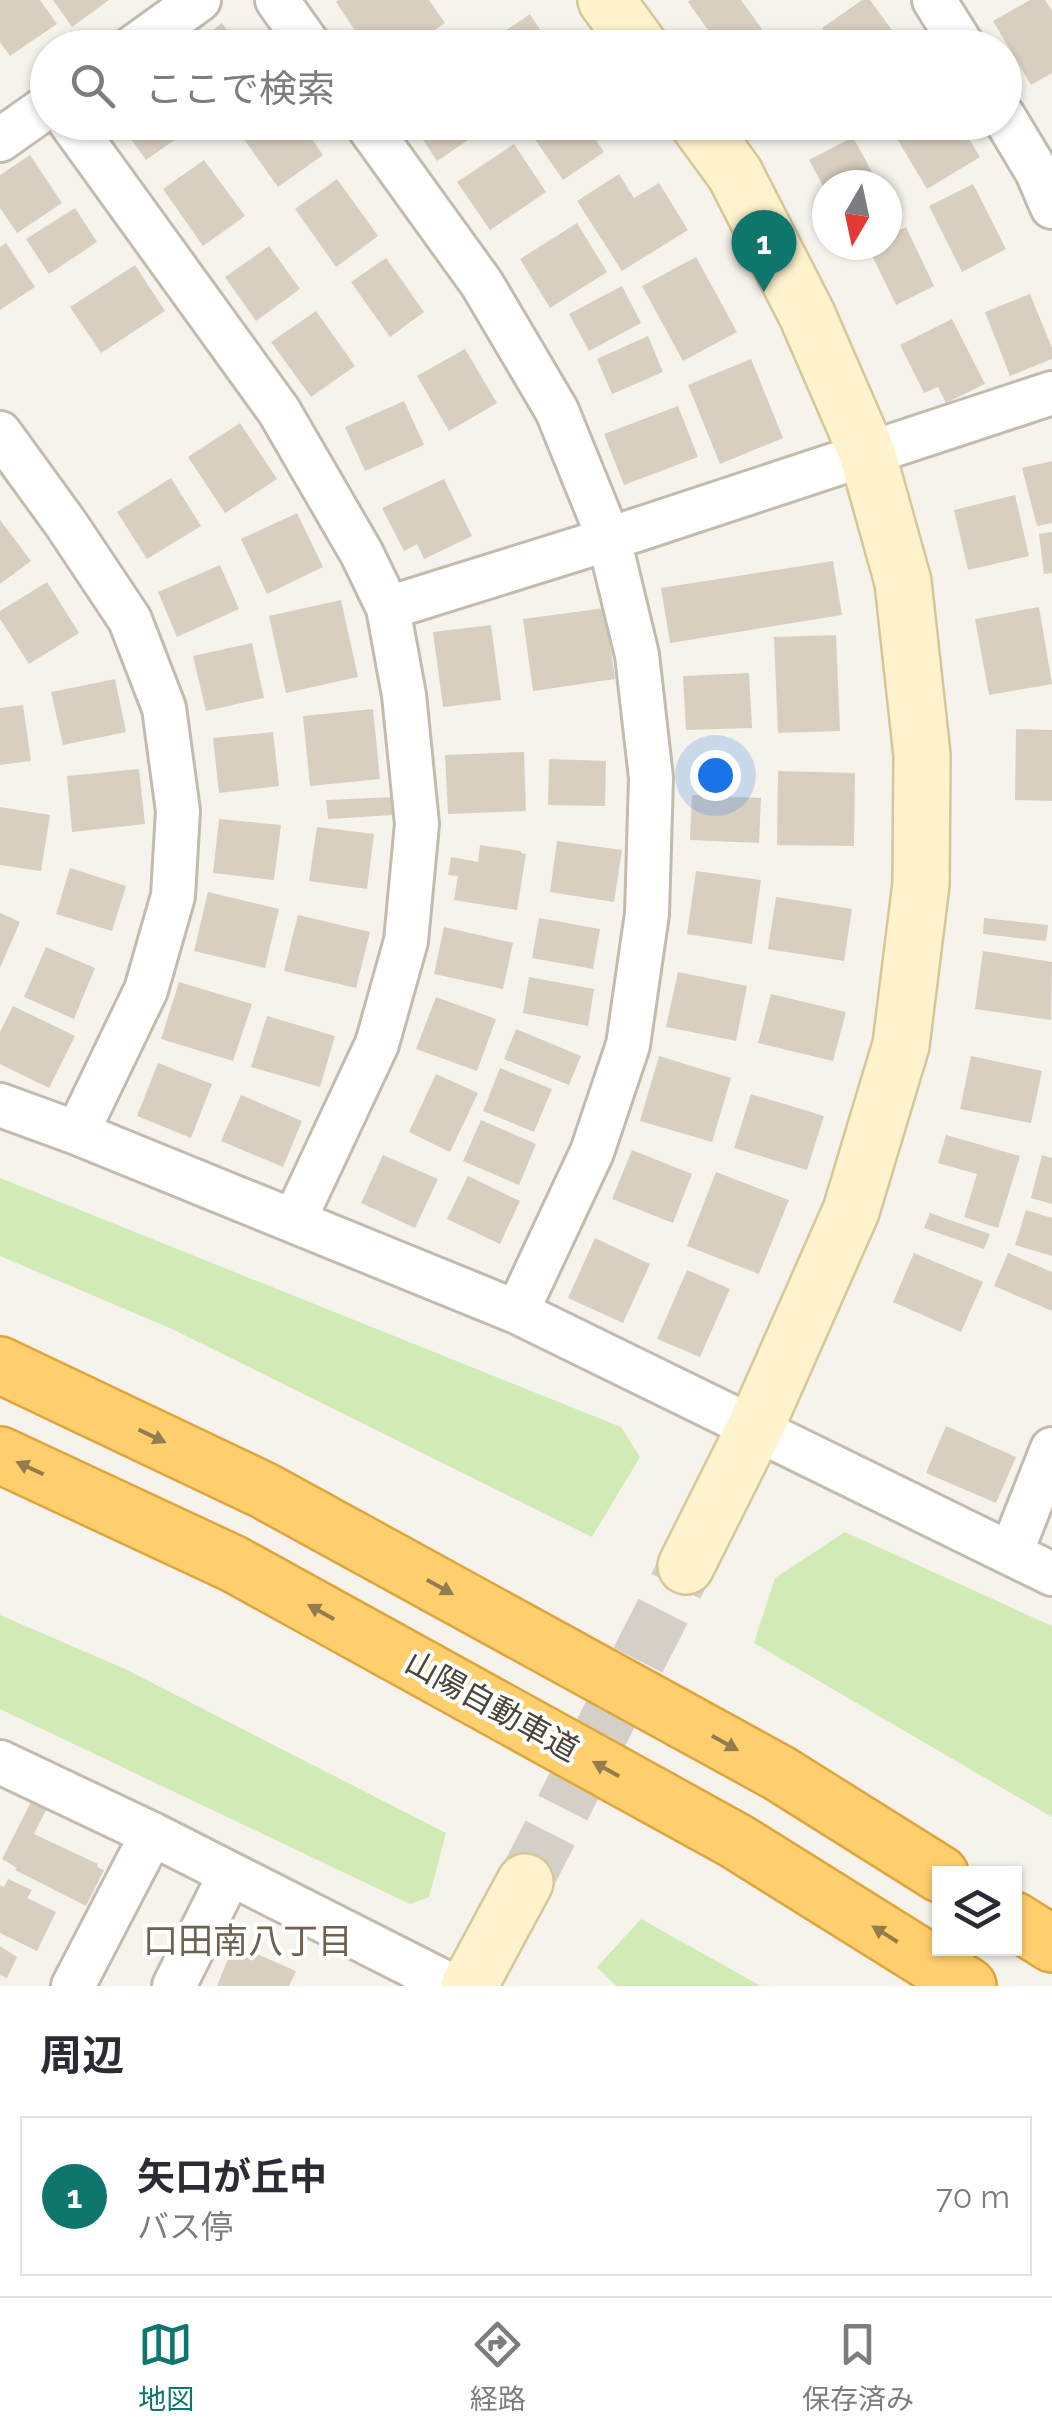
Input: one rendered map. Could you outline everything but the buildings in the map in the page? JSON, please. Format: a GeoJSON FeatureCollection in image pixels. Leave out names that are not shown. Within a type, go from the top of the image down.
{"type":"FeatureCollection","features":[{"type":"Feature","properties":{"kind":"highway"},"geometry":{"type":"LineString","coordinates":[[0,1365],[265,1491],[778,1772],[932,1869]]}},
{"type":"Feature","properties":{"kind":"highway","name":"山陽自動車道"},"geometry":{"type":"LineString","coordinates":[[0,1455],[234,1564],[736,1840],[968,1986]]}},
{"type":"Feature","properties":{"kind":"highway"},"geometry":{"type":"LineString","coordinates":[[1022,1925],[1052,1944]]}},
{"type":"Feature","properties":{"kind":"street"},"geometry":{"type":"LineString","coordinates":[[157,30],[199,0]]}},
{"type":"Feature","properties":{"kind":"street"},"geometry":{"type":"LineString","coordinates":[[276,0],[298,30]]}},
{"type":"Feature","properties":{"kind":"street"},"geometry":{"type":"LineString","coordinates":[[606,0],[628,30]]}},
{"type":"Feature","properties":{"kind":"street"},"geometry":{"type":"LineString","coordinates":[[934,0],[953,30]]}},
{"type":"Feature","properties":{"kind":"street"},"geometry":{"type":"LineString","coordinates":[[0,140],[30,119]]}},
{"type":"Feature","properties":{"kind":"street"},"geometry":{"type":"LineString","coordinates":[[83,140],[279,411],[362,554],[388,608],[404,695],[418,824],[406,941],[376,1044],[294,1220]]}},
{"type":"Feature","properties":{"kind":"street"},"geometry":{"type":"LineString","coordinates":[[378,140],[482,284],[557,412],[609,538],[637,655],[651,778],[647,914],[628,1044],[592,1152],[518,1312]]}},
{"type":"Feature","properties":{"kind":"street"},"geometry":{"type":"LineString","coordinates":[[686,1566],[755,1428],[850,1211],[901,1045],[921,884],[922,755],[903,582],[868,452],[807,315],[735,174],[710,140]]}},
{"type":"Feature","properties":{"kind":"street"},"geometry":{"type":"LineString","coordinates":[[1018,140],[1052,207]]}},
{"type":"Feature","properties":{"kind":"street"},"geometry":{"type":"LineString","coordinates":[[388,608],[1052,392]]}},
{"type":"Feature","properties":{"kind":"street"},"geometry":{"type":"LineString","coordinates":[[0,433],[130,620],[164,708],[178,811],[173,896],[146,990],[77,1133]]}},
{"type":"Feature","properties":{"kind":"street"},"geometry":{"type":"LineString","coordinates":[[0,1105],[518,1312],[1052,1574]]}},
{"type":"Feature","properties":{"kind":"street"},"geometry":{"type":"LineString","coordinates":[[1011,1553],[1052,1449]]}},
{"type":"Feature","properties":{"kind":"street"},"geometry":{"type":"LineString","coordinates":[[0,1762],[452,1986]]}},
{"type":"Feature","properties":{"kind":"street"},"geometry":{"type":"LineString","coordinates":[[74,1986],[152,1834]]}},
{"type":"Feature","properties":{"kind":"street"},"geometry":{"type":"LineString","coordinates":[[174,1986],[230,1874]]}},
{"type":"Feature","properties":{"kind":"street"},"geometry":{"type":"LineString","coordinates":[[469,1986],[525,1882]]}},
{"type":"Feature","properties":{"kind":"green space"},"geometry":{"type":"Polygon","coordinates":[[[0,1178],[621,1427],[640,1457],[592,1537],[172,1329],[0,1256],[0,1178]]]}},
{"type":"Feature","properties":{"kind":"green space"},"geometry":{"type":"Polygon","coordinates":[[[845,1532],[1052,1626],[1052,1817],[754,1643],[775,1578],[845,1532]]]}},
{"type":"Feature","properties":{"kind":"green space"},"geometry":{"type":"Polygon","coordinates":[[[0,1615],[125,1669],[446,1833],[429,1897],[410,1904],[0,1709],[0,1615]]]}},
{"type":"Feature","properties":{"kind":"green space"},"geometry":{"type":"Polygon","coordinates":[[[641,1919],[761,1986],[616,1986],[597,1967],[641,1919]]]}},
{"type":"Feature","properties":{"kind":"tunnel"},"geometry":{"type":"LineString","coordinates":[[525,1882],[686,1566]]}},
{"type":"Feature","properties":{"kind":"place","name":"矢口が丘中"},"geometry":{"type":"Point","coordinates":[764,292]}},
{"type":"Feature","properties":{"kind":"district","name":"口田南八丁目"},"geometry":{"type":"Point","coordinates":[248,1941]}}]}
